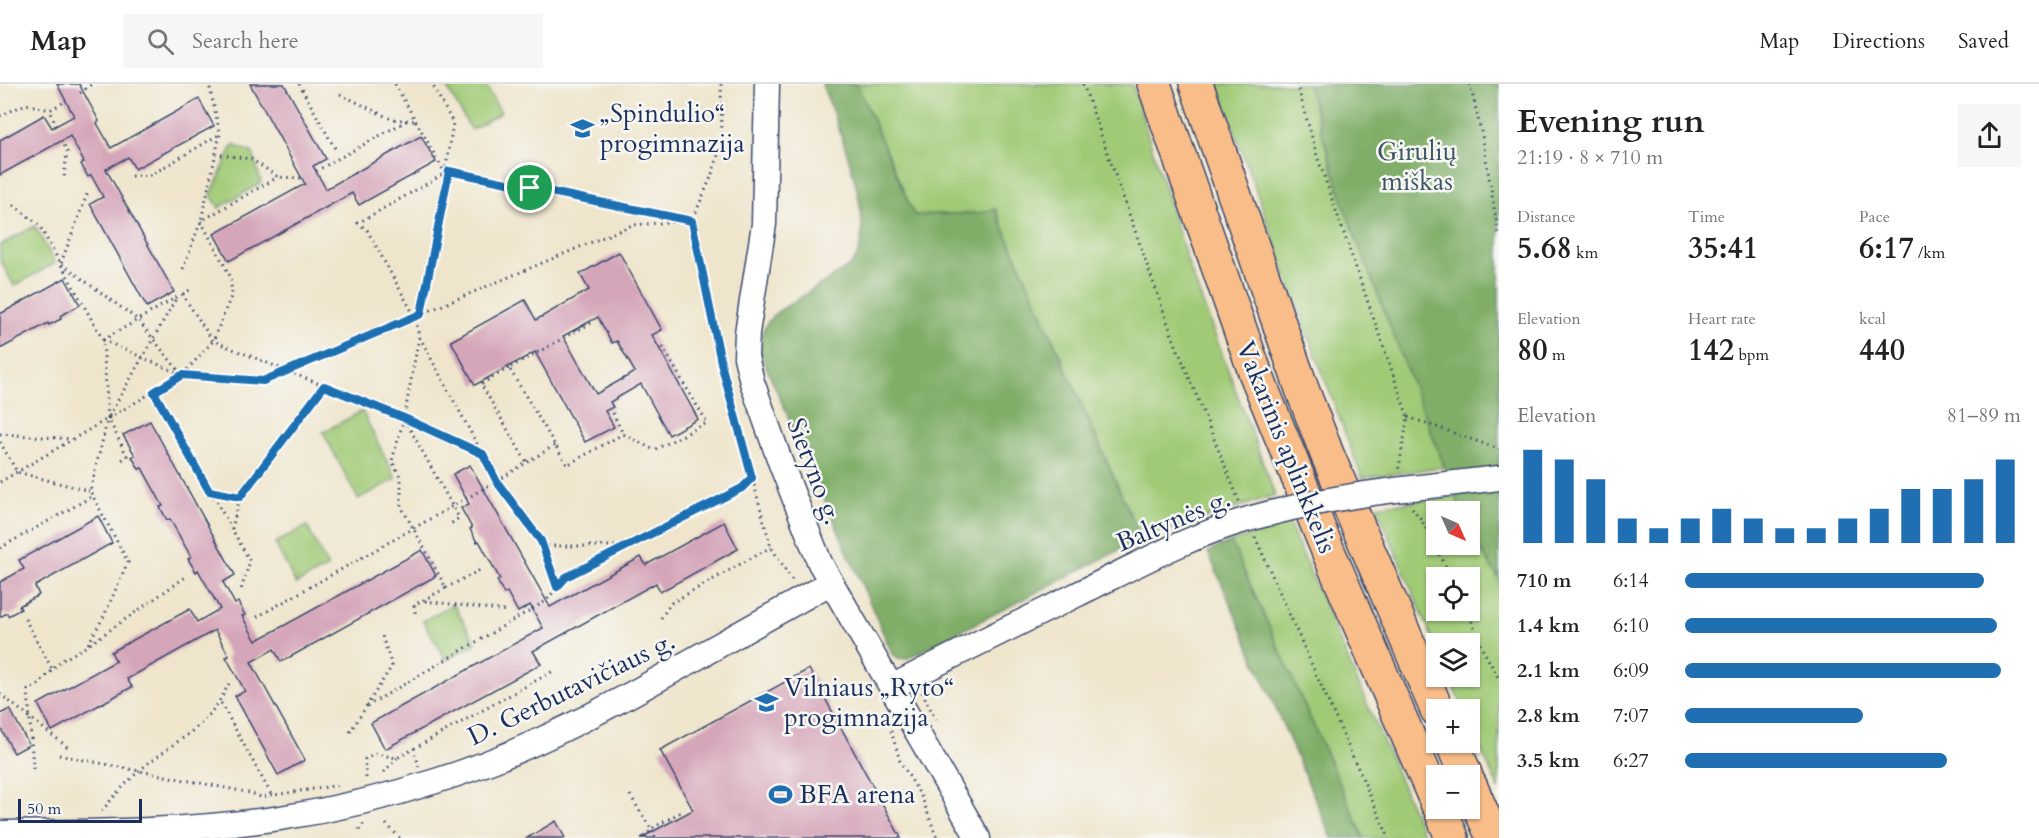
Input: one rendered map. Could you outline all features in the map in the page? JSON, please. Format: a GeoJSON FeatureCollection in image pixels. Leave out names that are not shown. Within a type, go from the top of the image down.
{"type":"FeatureCollection","features":[{"type":"Feature","properties":{"kind":"highway","name":"Vakarinis aplinkkelis"},"geometry":{"type":"LineString","coordinates":[[1154,84],[1255,372],[1328,551],[1426,777]]}},
{"type":"Feature","properties":{"kind":"highway","name":"Vakarinis aplinkkelis"},"geometry":{"type":"LineString","coordinates":[[1196,84],[1327,454],[1432,699]]}},
{"type":"Feature","properties":{"kind":"highway"},"geometry":{"type":"LineString","coordinates":[[1480,808],[1493,838]]}},
{"type":"Feature","properties":{"kind":"highway"},"geometry":{"type":"LineString","coordinates":[[1444,819],[1452,838]]}},
{"type":"Feature","properties":{"kind":"street","name":"Sietyno g."},"geometry":{"type":"LineString","coordinates":[[766,84],[764,224],[747,333],[746,357],[752,382],[820,563],[978,838]]}},
{"type":"Feature","properties":{"kind":"street","name":"Baltynės g."},"geometry":{"type":"LineString","coordinates":[[892,687],[969,646],[1161,553],[1194,538],[1249,519],[1351,495],[1499,478]]}},
{"type":"Feature","properties":{"kind":"street","name":"D. Gerbutavičiaus g."},"geometry":{"type":"LineString","coordinates":[[0,833],[199,827],[280,818],[349,804],[438,780],[532,745],[563,730],[627,697],[830,583]]}},
{"type":"Feature","properties":{"kind":"path"},"geometry":{"type":"LineString","coordinates":[[80,93],[92,84]]}},
{"type":"Feature","properties":{"kind":"path"},"geometry":{"type":"LineString","coordinates":[[183,269],[201,221],[220,134],[209,84]]}},
{"type":"Feature","properties":{"kind":"path"},"geometry":{"type":"LineString","coordinates":[[299,84],[337,152]]}},
{"type":"Feature","properties":{"kind":"path"},"geometry":{"type":"LineString","coordinates":[[395,84],[447,172]]}},
{"type":"Feature","properties":{"kind":"path"},"geometry":{"type":"LineString","coordinates":[[421,314],[447,172],[453,123],[432,84]]}},
{"type":"Feature","properties":{"kind":"path"},"geometry":{"type":"LineString","coordinates":[[722,84],[722,143],[711,177],[692,221],[722,367],[771,547],[790,579],[806,597]]}},
{"type":"Feature","properties":{"kind":"path"},"geometry":{"type":"LineString","coordinates":[[1083,84],[1172,335],[1249,519],[1389,838]]}},
{"type":"Feature","properties":{"kind":"path"},"geometry":{"type":"LineString","coordinates":[[1298,84],[1318,159],[1408,417],[1398,472],[1398,489],[1421,519],[1446,567]]}},
{"type":"Feature","properties":{"kind":"path"},"geometry":{"type":"LineString","coordinates":[[1470,84],[1482,135],[1499,237]]}},
{"type":"Feature","properties":{"kind":"path"},"geometry":{"type":"LineString","coordinates":[[340,94],[391,119],[416,121]]}},
{"type":"Feature","properties":{"kind":"path"},"geometry":{"type":"LineString","coordinates":[[0,116],[26,104],[50,110],[66,101]]}},
{"type":"Feature","properties":{"kind":"path"},"geometry":{"type":"LineString","coordinates":[[50,110],[56,126]]}},
{"type":"Feature","properties":{"kind":"path"},"geometry":{"type":"LineString","coordinates":[[316,171],[408,120]]}},
{"type":"Feature","properties":{"kind":"path"},"geometry":{"type":"LineString","coordinates":[[131,176],[151,175],[220,134]]}},
{"type":"Feature","properties":{"kind":"path"},"geometry":{"type":"LineString","coordinates":[[62,140],[67,152],[64,177]]}},
{"type":"Feature","properties":{"kind":"path"},"geometry":{"type":"LineString","coordinates":[[216,154],[251,159],[278,177],[302,178]]}},
{"type":"Feature","properties":{"kind":"path"},"geometry":{"type":"LineString","coordinates":[[557,587],[541,541],[497,482],[419,336],[415,317],[367,230],[358,223],[447,172],[692,221]]}},
{"type":"Feature","properties":{"kind":"path"},"geometry":{"type":"LineString","coordinates":[[201,221],[278,177]]}},
{"type":"Feature","properties":{"kind":"path"},"geometry":{"type":"LineString","coordinates":[[61,263],[88,192]]}},
{"type":"Feature","properties":{"kind":"path"},"geometry":{"type":"LineString","coordinates":[[14,205],[39,225],[103,340],[108,418],[127,456],[122,460]]}},
{"type":"Feature","properties":{"kind":"path"},"geometry":{"type":"LineString","coordinates":[[0,482],[182,375],[213,341],[232,294],[230,276],[201,221]]}},
{"type":"Feature","properties":{"kind":"path"},"geometry":{"type":"LineString","coordinates":[[103,340],[182,375],[263,381],[632,225],[692,221]]}},
{"type":"Feature","properties":{"kind":"path"},"geometry":{"type":"LineString","coordinates":[[61,263],[138,320],[182,375]]}},
{"type":"Feature","properties":{"kind":"path"},"geometry":{"type":"LineString","coordinates":[[103,340],[193,288]]}},
{"type":"Feature","properties":{"kind":"path"},"geometry":{"type":"LineString","coordinates":[[182,294],[213,341],[404,418],[483,454]]}},
{"type":"Feature","properties":{"kind":"path"},"geometry":{"type":"LineString","coordinates":[[90,491],[108,418],[177,297]]}},
{"type":"Feature","properties":{"kind":"path"},"geometry":{"type":"LineString","coordinates":[[527,463],[481,384],[591,323]]}},
{"type":"Feature","properties":{"kind":"path"},"geometry":{"type":"LineString","coordinates":[[419,336],[404,418],[392,461],[401,478],[401,506],[446,588]]}},
{"type":"Feature","properties":{"kind":"path"},"geometry":{"type":"LineString","coordinates":[[613,413],[623,434],[654,450],[706,423],[662,346]]}},
{"type":"Feature","properties":{"kind":"path"},"geometry":{"type":"LineString","coordinates":[[509,368],[567,465],[623,434]]}},
{"type":"Feature","properties":{"kind":"path"},"geometry":{"type":"LineString","coordinates":[[232,529],[240,497],[324,386]]}},
{"type":"Feature","properties":{"kind":"path"},"geometry":{"type":"LineString","coordinates":[[154,392],[250,561],[241,590]]}},
{"type":"Feature","properties":{"kind":"path"},"geometry":{"type":"LineString","coordinates":[[1408,417],[1499,449]]}},
{"type":"Feature","properties":{"kind":"path"},"geometry":{"type":"LineString","coordinates":[[404,418],[459,518],[449,525]]}},
{"type":"Feature","properties":{"kind":"path"},"geometry":{"type":"LineString","coordinates":[[0,434],[73,439]]}},
{"type":"Feature","properties":{"kind":"path"},"geometry":{"type":"LineString","coordinates":[[0,442],[17,472],[90,491],[128,562],[104,616],[87,646]]}},
{"type":"Feature","properties":{"kind":"path"},"geometry":{"type":"LineString","coordinates":[[257,617],[497,482],[555,445]]}},
{"type":"Feature","properties":{"kind":"path"},"geometry":{"type":"LineString","coordinates":[[367,706],[546,601],[566,577],[742,488],[752,478]]}},
{"type":"Feature","properties":{"kind":"path"},"geometry":{"type":"LineString","coordinates":[[209,491],[240,497]]}},
{"type":"Feature","properties":{"kind":"path"},"geometry":{"type":"LineString","coordinates":[[0,548],[93,496]]}},
{"type":"Feature","properties":{"kind":"path"},"geometry":{"type":"LineString","coordinates":[[541,541],[548,546],[627,546]]}},
{"type":"Feature","properties":{"kind":"path"},"geometry":{"type":"LineString","coordinates":[[661,618],[671,603],[771,547]]}},
{"type":"Feature","properties":{"kind":"path"},"geometry":{"type":"LineString","coordinates":[[416,617],[414,605],[480,570]]}},
{"type":"Feature","properties":{"kind":"path"},"geometry":{"type":"LineString","coordinates":[[33,769],[28,690],[38,685],[61,660],[87,646],[187,576]]}},
{"type":"Feature","properties":{"kind":"path"},"geometry":{"type":"LineString","coordinates":[[423,600],[507,611]]}},
{"type":"Feature","properties":{"kind":"path"},"geometry":{"type":"LineString","coordinates":[[25,619],[52,669]]}},
{"type":"Feature","properties":{"kind":"path"},"geometry":{"type":"LineString","coordinates":[[1471,621],[1483,650],[1499,679]]}},
{"type":"Feature","properties":{"kind":"path"},"geometry":{"type":"LineString","coordinates":[[350,732],[392,666],[382,636]]}},
{"type":"Feature","properties":{"kind":"path"},"geometry":{"type":"LineString","coordinates":[[384,772],[397,758],[555,670]]}},
{"type":"Feature","properties":{"kind":"path"},"geometry":{"type":"LineString","coordinates":[[85,832],[140,770],[201,725],[220,702],[229,683]]}},
{"type":"Feature","properties":{"kind":"path"},"geometry":{"type":"LineString","coordinates":[[0,694],[70,749]]}},
{"type":"Feature","properties":{"kind":"path"},"geometry":{"type":"LineString","coordinates":[[220,702],[272,796]]}},
{"type":"Feature","properties":{"kind":"path"},"geometry":{"type":"LineString","coordinates":[[891,731],[900,761],[922,798],[937,838]]}},
{"type":"Feature","properties":{"kind":"path"},"geometry":{"type":"LineString","coordinates":[[366,778],[365,759],[376,754],[397,758]]}},
{"type":"Feature","properties":{"kind":"path"},"geometry":{"type":"LineString","coordinates":[[59,755],[246,792],[261,797],[343,784]]}},
{"type":"Feature","properties":{"kind":"path"},"geometry":{"type":"LineString","coordinates":[[630,795],[656,838]]}},
{"type":"Feature","properties":{"kind":"path"},"geometry":{"type":"LineString","coordinates":[[646,838],[651,829],[681,812]]}},
{"type":"Feature","properties":{"kind":"path"},"geometry":{"type":"LineString","coordinates":[[386,824],[400,838]]}},
{"type":"Feature","properties":{"kind":"green space"},"geometry":{"type":"Polygon","coordinates":[[[445,84],[485,84],[501,113],[471,130],[445,84]]]}},
{"type":"Feature","properties":{"kind":"green space"},"geometry":{"type":"Polygon","coordinates":[[[822,84],[857,84],[914,215],[979,213],[995,209],[1141,539],[906,659],[898,658],[892,653],[761,355],[761,336],[772,317],[850,266],[859,250],[862,229],[860,204],[854,177],[822,84]]]}},
{"type":"Feature","properties":{"kind":"green space"},"geometry":{"type":"Polygon","coordinates":[[[857,84],[1132,84],[1190,269],[1275,495],[1141,539],[996,210],[979,213],[914,215],[857,84]]]}},
{"type":"Feature","properties":{"kind":"green space"},"geometry":{"type":"Polygon","coordinates":[[[1218,84],[1307,84],[1346,212],[1445,467],[1362,478],[1291,289],[1218,84]]]}},
{"type":"Feature","properties":{"kind":"green space","name":"Girulių miškas"},"geometry":{"type":"Polygon","coordinates":[[[1307,84],[1499,84],[1499,579],[1480,548],[1480,501],[1458,501],[1346,212],[1307,84]]]}},
{"type":"Feature","properties":{"kind":"green space"},"geometry":{"type":"Polygon","coordinates":[[[233,145],[253,153],[261,183],[219,208],[211,195],[233,145]]]}},
{"type":"Feature","properties":{"kind":"green space"},"geometry":{"type":"Polygon","coordinates":[[[35,226],[55,263],[14,286],[0,259],[0,245],[35,226]]]}},
{"type":"Feature","properties":{"kind":"green space"},"geometry":{"type":"Polygon","coordinates":[[[362,411],[396,479],[358,499],[323,432],[362,411]]]}},
{"type":"Feature","properties":{"kind":"green space"},"geometry":{"type":"Polygon","coordinates":[[[1456,497],[1458,501],[1426,501],[1426,555],[1480,555],[1480,548],[1499,579],[1499,790],[1480,747],[1480,699],[1459,699],[1454,687],[1480,687],[1480,633],[1430,633],[1376,506],[1456,497]]]}},
{"type":"Feature","properties":{"kind":"green space"},"geometry":{"type":"Polygon","coordinates":[[[1289,523],[1425,838],[1364,838],[1231,542],[1289,523]]]}},
{"type":"Feature","properties":{"kind":"green space"},"geometry":{"type":"Polygon","coordinates":[[[307,526],[328,567],[296,584],[275,543],[307,526]]]}},
{"type":"Feature","properties":{"kind":"green space"},"geometry":{"type":"Polygon","coordinates":[[[1231,542],[1364,838],[1332,838],[1208,552],[1231,542]]]}},
{"type":"Feature","properties":{"kind":"green space"},"geometry":{"type":"Polygon","coordinates":[[[453,604],[476,643],[446,660],[423,621],[453,604]]]}},
{"type":"Feature","properties":{"kind":"building"},"geometry":{"type":"Polygon","coordinates":[[[57,84],[79,84],[111,148],[199,99],[214,126],[135,169],[128,157],[106,169],[174,292],[147,307],[90,204],[103,197],[91,175],[88,177],[81,164],[84,162],[70,136],[0,175],[0,140],[44,115],[52,128],[74,116],[57,84]]]}},
{"type":"Feature","properties":{"kind":"building"},"geometry":{"type":"Polygon","coordinates":[[[250,84],[284,84],[326,159],[313,166],[326,189],[421,136],[436,162],[359,205],[352,193],[229,261],[214,234],[305,184],[250,84]]]}},
{"type":"Feature","properties":{"kind":"building"},"geometry":{"type":"Polygon","coordinates":[[[619,252],[662,330],[652,335],[698,419],[669,435],[641,384],[610,402],[613,407],[605,411],[614,427],[585,442],[535,352],[475,385],[451,341],[525,300],[536,320],[589,290],[580,274],[619,252]],[[598,317],[563,336],[596,394],[635,372],[617,341],[612,343],[598,317]]]}},
{"type":"Feature","properties":{"kind":"building"},"geometry":{"type":"Polygon","coordinates":[[[65,278],[80,305],[60,316],[61,319],[49,325],[48,323],[0,349],[0,314],[65,278]]]}},
{"type":"Feature","properties":{"kind":"building"},"geometry":{"type":"Polygon","coordinates":[[[150,421],[235,575],[223,582],[235,604],[238,602],[245,615],[242,616],[256,641],[422,550],[436,576],[281,662],[274,649],[251,662],[305,760],[278,775],[235,696],[245,691],[226,657],[229,656],[215,630],[127,679],[132,687],[52,731],[38,704],[116,661],[111,652],[190,609],[197,622],[220,609],[198,570],[196,572],[188,559],[191,557],[170,519],[167,520],[160,507],[163,506],[142,468],[139,469],[132,457],[135,455],[123,435],[150,421]]]}},
{"type":"Feature","properties":{"kind":"building"},"geometry":{"type":"Polygon","coordinates":[[[470,465],[550,607],[641,557],[646,565],[724,522],[738,549],[660,592],[656,583],[533,651],[541,664],[385,749],[371,723],[543,628],[530,605],[518,612],[507,592],[504,594],[497,580],[500,579],[470,529],[472,528],[461,508],[469,504],[453,474],[470,465]]]}},
{"type":"Feature","properties":{"kind":"building"},"geometry":{"type":"Polygon","coordinates":[[[98,516],[112,543],[35,586],[39,595],[19,606],[21,609],[8,616],[7,613],[0,617],[0,582],[24,569],[19,560],[98,516]]]}},
{"type":"Feature","properties":{"kind":"building","name":"BFA arena"},"geometry":{"type":"Polygon","coordinates":[[[809,669],[901,838],[641,838],[693,810],[660,750],[809,669]]]}},
{"type":"Feature","properties":{"kind":"building"},"geometry":{"type":"Polygon","coordinates":[[[10,709],[29,745],[14,753],[0,727],[0,714],[10,709]]]}},
{"type":"Feature","properties":{"kind":"building"},"geometry":{"type":"Polygon","coordinates":[[[556,821],[565,838],[527,838],[556,821]]]}},
{"type":"Feature","properties":{"kind":"place","name":"„Spindulio“ progimnazija"},"geometry":{"type":"Point","coordinates":[582,128]}},
{"type":"Feature","properties":{"kind":"place","name":"Vilniaus „Ryto“ progimnazija"},"geometry":{"type":"Point","coordinates":[766,702]}},
{"type":"Feature","properties":{"kind":"place","name":"BFA arena"},"geometry":{"type":"Point","coordinates":[781,794]}},
{"type":"Feature","properties":{"kind":"route"},"geometry":{"type":"LineString","coordinates":[[449,171],[530,188],[692,221],[722,367],[752,478],[742,488],[566,577],[557,587],[541,541],[497,482],[483,454],[404,418],[324,386],[240,497],[209,491],[154,392],[182,375],[263,381],[421,314],[449,171]]}}]}
